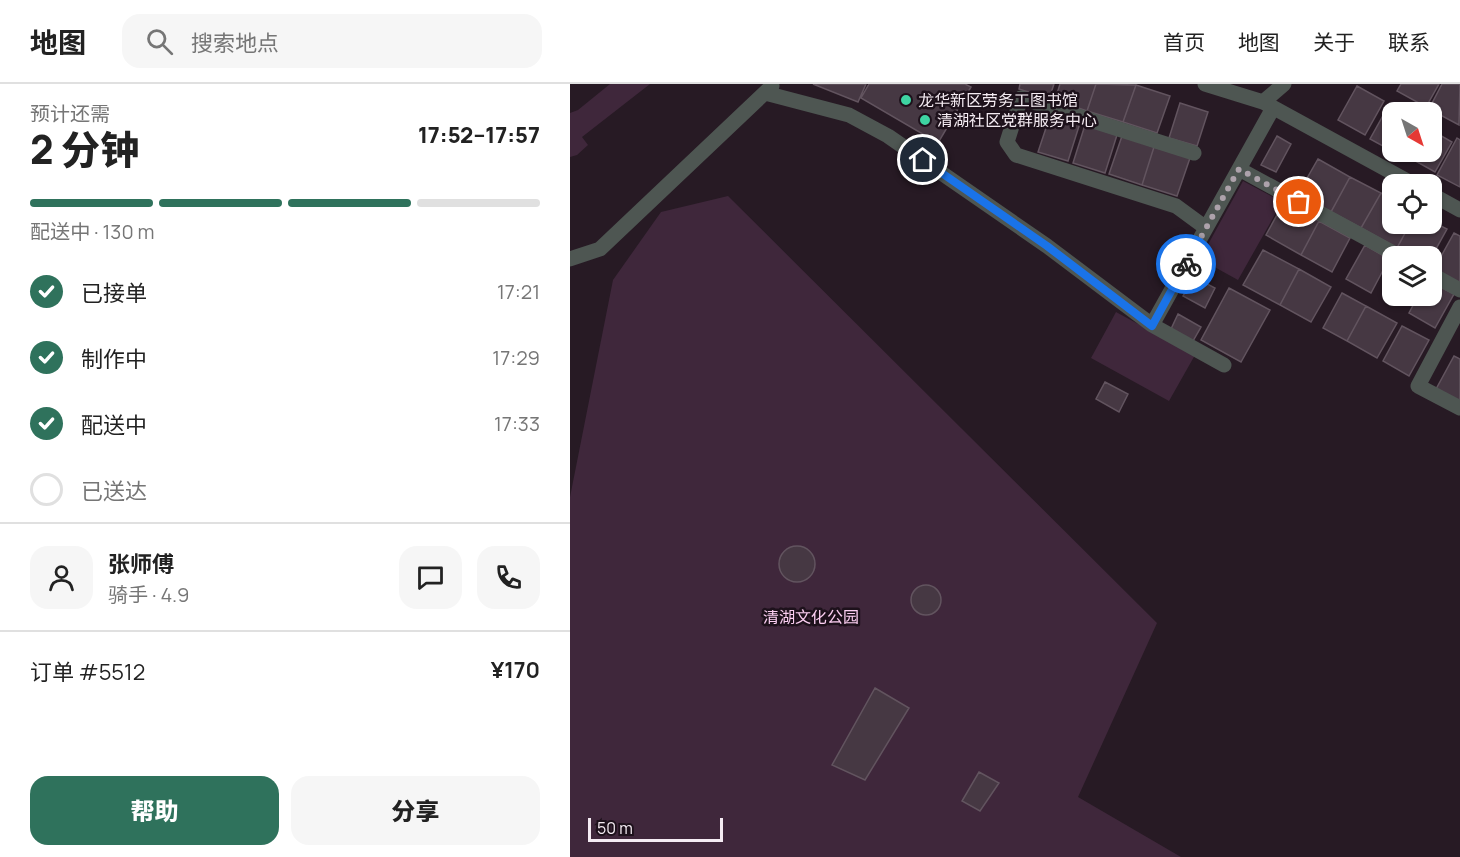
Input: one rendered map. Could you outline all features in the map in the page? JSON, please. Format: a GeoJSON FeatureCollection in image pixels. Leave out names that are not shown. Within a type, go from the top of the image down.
{"type":"FeatureCollection","features":[{"type":"Feature","properties":{"kind":"street"},"geometry":{"type":"LineString","coordinates":[[1206,84],[1268,105],[1395,174]]}},
{"type":"Feature","properties":{"kind":"street"},"geometry":{"type":"LineString","coordinates":[[1152,326],[1239,169],[1268,105],[1284,84]]}},
{"type":"Feature","properties":{"kind":"street"},"geometry":{"type":"LineString","coordinates":[[570,259],[600,249],[770,88],[849,115],[888,136],[1047,246],[1152,326],[1224,365]]}},
{"type":"Feature","properties":{"kind":"street"},"geometry":{"type":"LineString","coordinates":[[1194,153],[1021,98],[1007,142],[1016,155],[1176,206],[1206,228]]}},
{"type":"Feature","properties":{"kind":"street"},"geometry":{"type":"LineString","coordinates":[[1239,169],[1382,247]]}},
{"type":"Feature","properties":{"kind":"street"},"geometry":{"type":"LineString","coordinates":[[1442,200],[1460,210]]}},
{"type":"Feature","properties":{"kind":"street"},"geometry":{"type":"LineString","coordinates":[[1442,280],[1460,290]]}},
{"type":"Feature","properties":{"kind":"street"},"geometry":{"type":"LineString","coordinates":[[1460,307],[1418,386],[1460,408]]}},
{"type":"Feature","properties":{"kind":"green space"},"geometry":{"type":"Polygon","coordinates":[[[610,84],[650,84],[582,137],[588,145],[577,155],[570,157],[570,113],[578,110],[610,84]]]}},
{"type":"Feature","properties":{"kind":"green space"},"geometry":{"type":"Polygon","coordinates":[[[1243,181],[1282,202],[1238,280],[1200,259],[1243,181]]]}},
{"type":"Feature","properties":{"kind":"green space","name":"清湖文化公园"},"geometry":{"type":"Polygon","coordinates":[[[728,196],[1157,623],[1078,797],[1181,857],[570,857],[570,497],[613,280],[661,212],[728,196]]]}},
{"type":"Feature","properties":{"kind":"green space"},"geometry":{"type":"Polygon","coordinates":[[[1116,312],[1195,355],[1169,401],[1091,358],[1116,312]]]}},
{"type":"Feature","properties":{"kind":"building"},"geometry":{"type":"Polygon","coordinates":[[[813,84],[866,84],[858,102],[813,84]]]}},
{"type":"Feature","properties":{"kind":"building","name":"清湖社区党群服务中心"},"geometry":{"type":"Polygon","coordinates":[[[869,84],[965,84],[971,87],[938,143],[861,98],[869,84]]]}},
{"type":"Feature","properties":{"kind":"building"},"geometry":{"type":"Polygon","coordinates":[[[1020,84],[1054,84],[1049,99],[1019,89],[1020,84]]]}},
{"type":"Feature","properties":{"kind":"building"},"geometry":{"type":"Polygon","coordinates":[[[1060,84],[1096,84],[1087,111],[1055,100],[1060,84]]]}},
{"type":"Feature","properties":{"kind":"building"},"geometry":{"type":"Polygon","coordinates":[[[1096,84],[1136,85],[1123,122],[1087,111],[1096,84]]]}},
{"type":"Feature","properties":{"kind":"building"},"geometry":{"type":"Polygon","coordinates":[[[1401,84],[1439,84],[1429,102],[1417,102],[1397,91],[1401,84]]]}},
{"type":"Feature","properties":{"kind":"building"},"geometry":{"type":"Polygon","coordinates":[[[1442,84],[1460,84],[1459,125],[1442,116],[1442,102],[1433,102],[1442,84]]]}},
{"type":"Feature","properties":{"kind":"building"},"geometry":{"type":"Polygon","coordinates":[[[1136,85],[1170,96],[1157,133],[1123,122],[1136,85]]]}},
{"type":"Feature","properties":{"kind":"building"},"geometry":{"type":"Polygon","coordinates":[[[1357,86],[1384,101],[1365,135],[1338,120],[1357,86]]]}},
{"type":"Feature","properties":{"kind":"building"},"geometry":{"type":"Polygon","coordinates":[[[1180,103],[1208,112],[1197,146],[1169,138],[1180,103]]]}},
{"type":"Feature","properties":{"kind":"building"},"geometry":{"type":"Polygon","coordinates":[[[1051,113],[1080,123],[1068,161],[1038,152],[1051,113]]]}},
{"type":"Feature","properties":{"kind":"building"},"geometry":{"type":"Polygon","coordinates":[[[1382,117],[1382,146],[1370,139],[1382,117]]]}},
{"type":"Feature","properties":{"kind":"building"},"geometry":{"type":"Polygon","coordinates":[[[1085,125],[1117,135],[1105,173],[1073,163],[1085,125]]]}},
{"type":"Feature","properties":{"kind":"building"},"geometry":{"type":"Polygon","coordinates":[[[1122,136],[1154,147],[1142,185],[1109,174],[1122,136]]]}},
{"type":"Feature","properties":{"kind":"building"},"geometry":{"type":"Polygon","coordinates":[[[1277,136],[1291,144],[1276,172],[1261,165],[1277,136]]]}},
{"type":"Feature","properties":{"kind":"building"},"geometry":{"type":"Polygon","coordinates":[[[1442,136],[1452,142],[1442,160],[1442,136]]]}},
{"type":"Feature","properties":{"kind":"building"},"geometry":{"type":"Polygon","coordinates":[[[1457,138],[1460,140],[1460,187],[1442,178],[1442,174],[1438,174],[1457,138]]]}},
{"type":"Feature","properties":{"kind":"building"},"geometry":{"type":"Polygon","coordinates":[[[1154,147],[1190,158],[1177,196],[1142,185],[1154,147]]]}},
{"type":"Feature","properties":{"kind":"building"},"geometry":{"type":"Polygon","coordinates":[[[1318,159],[1350,177],[1331,212],[1298,194],[1318,159]]]}},
{"type":"Feature","properties":{"kind":"building"},"geometry":{"type":"Polygon","coordinates":[[[1417,162],[1441,162],[1435,172],[1417,162]]]}},
{"type":"Feature","properties":{"kind":"building"},"geometry":{"type":"Polygon","coordinates":[[[1350,177],[1381,193],[1361,228],[1331,212],[1350,177]]]}},
{"type":"Feature","properties":{"kind":"building"},"geometry":{"type":"Polygon","coordinates":[[[1381,193],[1382,234],[1405,234],[1398,246],[1393,246],[1361,228],[1381,193]]]}},
{"type":"Feature","properties":{"kind":"building"},"geometry":{"type":"Polygon","coordinates":[[[1284,202],[1319,221],[1301,255],[1266,235],[1284,202]]]}},
{"type":"Feature","properties":{"kind":"building"},"geometry":{"type":"Polygon","coordinates":[[[1319,221],[1350,238],[1332,272],[1301,255],[1319,221]]]}},
{"type":"Feature","properties":{"kind":"building"},"geometry":{"type":"Polygon","coordinates":[[[1442,226],[1447,229],[1438,246],[1398,246],[1405,234],[1442,234],[1442,226]]]}},
{"type":"Feature","properties":{"kind":"building"},"geometry":{"type":"Polygon","coordinates":[[[1454,233],[1460,236],[1460,283],[1442,273],[1442,255],[1454,233]]]}},
{"type":"Feature","properties":{"kind":"building"},"geometry":{"type":"Polygon","coordinates":[[[1365,245],[1382,255],[1382,272],[1371,293],[1346,279],[1365,245]]]}},
{"type":"Feature","properties":{"kind":"building"},"geometry":{"type":"Polygon","coordinates":[[[1263,250],[1299,269],[1280,305],[1243,285],[1263,250]]]}},
{"type":"Feature","properties":{"kind":"building"},"geometry":{"type":"Polygon","coordinates":[[[1299,269],[1331,287],[1311,322],[1280,305],[1299,269]]]}},
{"type":"Feature","properties":{"kind":"building"},"geometry":{"type":"Polygon","coordinates":[[[1194,277],[1215,288],[1205,308],[1183,296],[1194,277]]]}},
{"type":"Feature","properties":{"kind":"building"},"geometry":{"type":"Polygon","coordinates":[[[1229,288],[1270,310],[1241,362],[1201,340],[1229,288]]]}},
{"type":"Feature","properties":{"kind":"building"},"geometry":{"type":"Polygon","coordinates":[[[1442,288],[1454,294],[1435,328],[1409,313],[1413,306],[1442,306],[1442,288]]]}},
{"type":"Feature","properties":{"kind":"building"},"geometry":{"type":"Polygon","coordinates":[[[1342,293],[1366,306],[1347,341],[1323,328],[1342,293]]]}},
{"type":"Feature","properties":{"kind":"building"},"geometry":{"type":"Polygon","coordinates":[[[1366,306],[1397,323],[1377,358],[1347,341],[1366,306]]]}},
{"type":"Feature","properties":{"kind":"building"},"geometry":{"type":"Polygon","coordinates":[[[1178,314],[1201,327],[1193,341],[1171,329],[1178,314]]]}},
{"type":"Feature","properties":{"kind":"building"},"geometry":{"type":"Polygon","coordinates":[[[1402,326],[1429,340],[1409,376],[1383,361],[1402,326]]]}},
{"type":"Feature","properties":{"kind":"building"},"geometry":{"type":"Polygon","coordinates":[[[1454,356],[1460,359],[1460,405],[1435,391],[1454,356]]]}},
{"type":"Feature","properties":{"kind":"building"},"geometry":{"type":"Polygon","coordinates":[[[1105,382],[1128,394],[1119,412],[1096,399],[1105,382]]]}},
{"type":"Feature","properties":{"kind":"building"},"geometry":{"type":"Polygon","coordinates":[[[797,546],[810,551],[815,564],[810,577],[797,582],[784,577],[779,564],[784,551],[797,546]]]}},
{"type":"Feature","properties":{"kind":"building"},"geometry":{"type":"Polygon","coordinates":[[[926,585],[932,586],[940,594],[940,606],[932,614],[926,615],[920,614],[912,606],[911,600],[912,594],[920,586],[926,585]]]}},
{"type":"Feature","properties":{"kind":"building"},"geometry":{"type":"Polygon","coordinates":[[[875,688],[909,708],[865,780],[832,765],[875,688]]]}},
{"type":"Feature","properties":{"kind":"building"},"geometry":{"type":"Polygon","coordinates":[[[979,772],[999,783],[980,811],[962,801],[979,772]]]}},
{"type":"Feature","properties":{"kind":"way so far"},"geometry":{"type":"LineString","coordinates":[[1186,264],[1239,169],[1299,202]]}},
{"type":"Feature","properties":{"kind":"place","name":"龙华新区劳务工图书馆"},"geometry":{"type":"Point","coordinates":[906,100]}},
{"type":"Feature","properties":{"kind":"place","name":"清湖社区党群服务中心"},"geometry":{"type":"Point","coordinates":[925,120]}},
{"type":"Feature","properties":{"kind":"route"},"geometry":{"type":"LineString","coordinates":[[923,160],[1047,246],[1152,326],[1186,264]]}}]}
